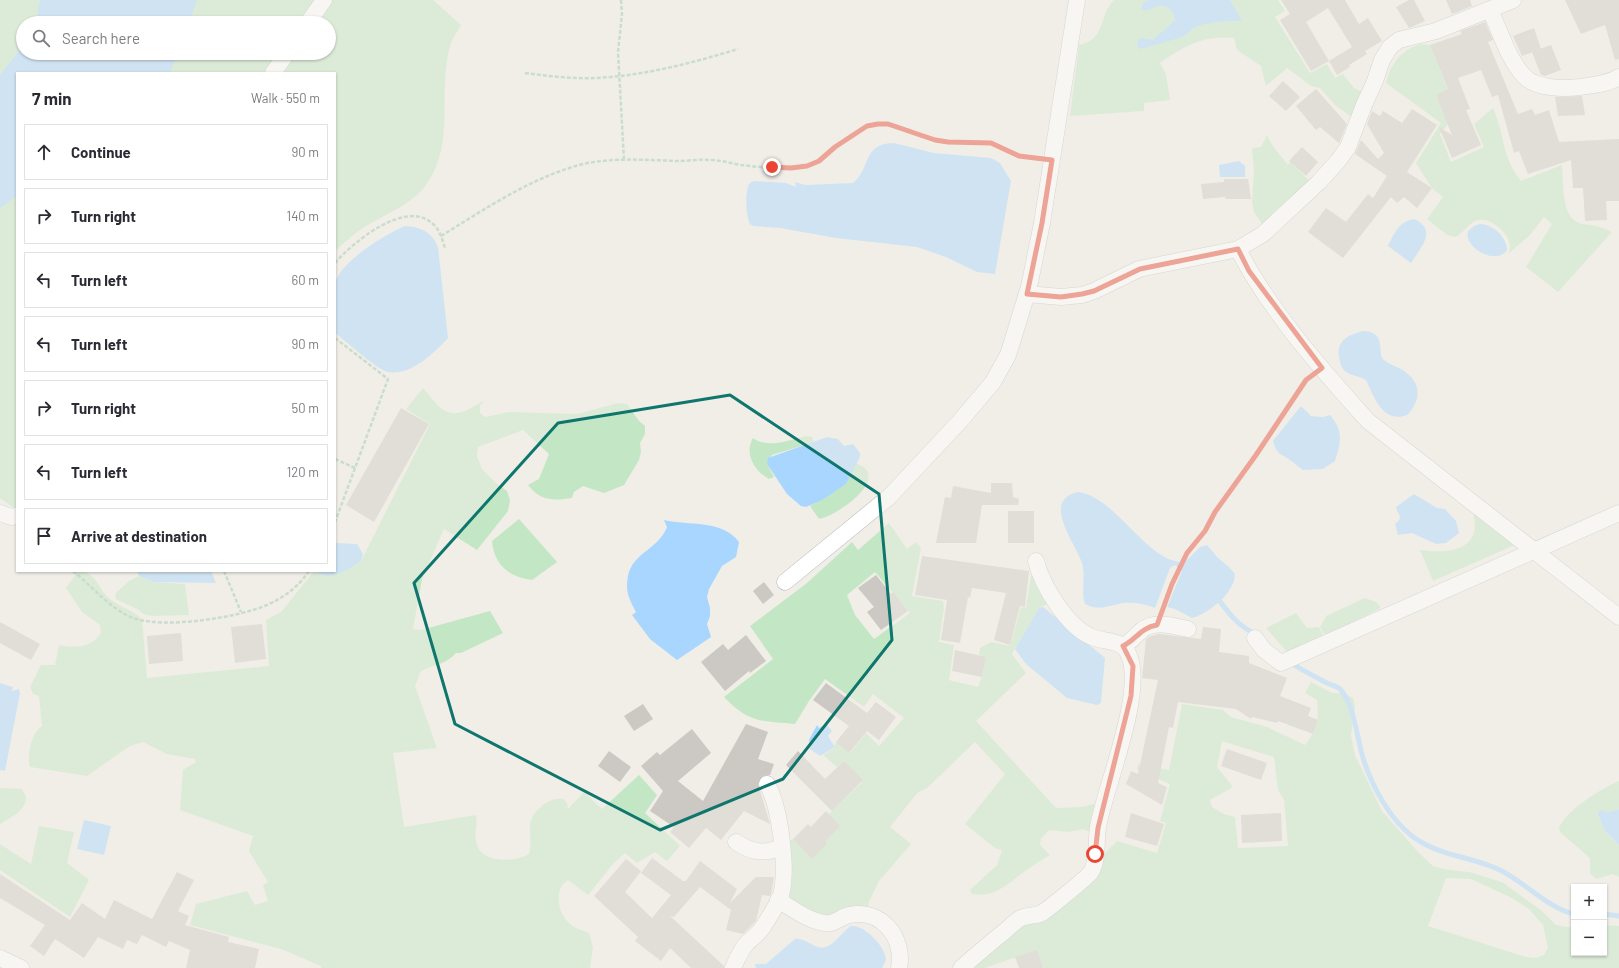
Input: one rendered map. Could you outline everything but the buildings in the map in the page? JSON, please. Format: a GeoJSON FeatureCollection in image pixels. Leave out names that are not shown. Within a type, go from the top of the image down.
{"type":"FeatureCollection","features":[{"type":"Feature","properties":{"kind":"street"},"geometry":{"type":"LineString","coordinates":[[313,16],[324,0]]}},
{"type":"Feature","properties":{"kind":"street"},"geometry":{"type":"LineString","coordinates":[[785,582],[889,496],[961,420],[993,382],[1008,355],[1027,294],[1042,223],[1077,0]]}},
{"type":"Feature","properties":{"kind":"street"},"geometry":{"type":"LineString","coordinates":[[1027,294],[1061,297],[1094,291],[1140,269],[1238,249],[1263,234],[1318,183],[1338,162],[1348,147],[1364,105],[1376,81],[1382,60],[1390,47],[1400,40],[1436,31],[1513,0]]}},
{"type":"Feature","properties":{"kind":"street"},"geometry":{"type":"LineString","coordinates":[[1490,10],[1514,62],[1525,77],[1541,85],[1568,89],[1611,82],[1619,77]]}},
{"type":"Feature","properties":{"kind":"street"},"geometry":{"type":"LineString","coordinates":[[274,72],[282,60]]}},
{"type":"Feature","properties":{"kind":"street"},"geometry":{"type":"LineString","coordinates":[[1238,249],[1249,271],[1322,368],[1368,421],[1619,617]]}},
{"type":"Feature","properties":{"kind":"street"},"geometry":{"type":"LineString","coordinates":[[0,512],[11,517],[16,516]]}},
{"type":"Feature","properties":{"kind":"street"},"geometry":{"type":"LineString","coordinates":[[1255,638],[1264,650],[1281,663],[1619,513]]}},
{"type":"Feature","properties":{"kind":"street"},"geometry":{"type":"LineString","coordinates":[[961,968],[1021,918],[1042,913],[1091,872],[1098,828],[1131,696],[1133,666],[1123,646],[1116,642],[1091,637],[1074,624],[1054,600],[1038,570],[1036,561]]}},
{"type":"Feature","properties":{"kind":"street"},"geometry":{"type":"LineString","coordinates":[[1123,646],[1130,643],[1148,626],[1157,625],[1188,628]]}},
{"type":"Feature","properties":{"kind":"street"},"geometry":{"type":"LineString","coordinates":[[733,968],[737,957],[747,943],[763,928],[778,900],[783,878],[776,807],[766,784]]}},
{"type":"Feature","properties":{"kind":"street"},"geometry":{"type":"LineString","coordinates":[[736,842],[751,852],[769,852],[781,847]]}},
{"type":"Feature","properties":{"kind":"street"},"geometry":{"type":"LineString","coordinates":[[778,900],[813,920],[826,924],[836,922],[850,915],[864,914],[880,920],[895,936],[899,945],[899,968]]}},
{"type":"Feature","properties":{"kind":"street"},"geometry":{"type":"LineString","coordinates":[[1,960],[21,968]]}},
{"type":"Feature","properties":{"kind":"path"},"geometry":{"type":"LineString","coordinates":[[620,0],[622,14],[618,52],[624,160]]}},
{"type":"Feature","properties":{"kind":"path"},"geometry":{"type":"LineString","coordinates":[[525,73],[572,78],[619,76],[703,59],[738,49]]}},
{"type":"Feature","properties":{"kind":"path"},"geometry":{"type":"LineString","coordinates":[[441,236],[510,194],[560,171],[581,165],[624,160],[709,160],[742,165],[791,168],[807,166],[819,161],[835,147],[867,126],[883,124],[900,127],[935,140],[948,142],[991,143],[1019,156],[1052,160]]}},
{"type":"Feature","properties":{"kind":"path"},"geometry":{"type":"LineString","coordinates":[[336,262],[363,237],[394,219],[408,216],[423,218],[432,223],[441,236],[445,248]]}},
{"type":"Feature","properties":{"kind":"path"},"geometry":{"type":"LineString","coordinates":[[336,339],[388,379],[336,519]]}},
{"type":"Feature","properties":{"kind":"path"},"geometry":{"type":"LineString","coordinates":[[1157,625],[1172,584],[1187,553],[1205,531],[1215,512],[1256,455],[1306,380],[1322,368]]}},
{"type":"Feature","properties":{"kind":"path"},"geometry":{"type":"LineString","coordinates":[[336,459],[355,468]]}},
{"type":"Feature","properties":{"kind":"path"},"geometry":{"type":"LineString","coordinates":[[74,572],[120,612],[152,622],[198,621],[267,605],[300,585],[309,572]]}},
{"type":"Feature","properties":{"kind":"path"},"geometry":{"type":"LineString","coordinates":[[224,572],[241,612]]}},
{"type":"Feature","properties":{"kind":"highlighted area"},"geometry":{"type":"Polygon","coordinates":[[[730,395],[879,494],[892,640],[783,779],[660,830],[455,724],[414,583],[558,423],[730,395]]]}},
{"type":"Feature","properties":{"kind":"green space"},"geometry":{"type":"Polygon","coordinates":[[[0,0],[328,0],[316,16],[16,16],[16,60],[336,60],[336,16],[318,16],[331,0],[433,0],[461,25],[451,43],[447,61],[445,79],[444,134],[441,152],[435,169],[426,185],[414,198],[364,228],[336,250],[336,72],[16,72],[16,507],[14,508],[0,498],[0,0]]]}},
{"type":"Feature","properties":{"kind":"green space"},"geometry":{"type":"Polygon","coordinates":[[[1114,0],[1278,0],[1285,11],[1275,17],[1310,73],[1327,64],[1335,78],[1343,74],[1354,88],[1365,93],[1353,118],[1335,105],[1320,88],[1311,86],[1287,68],[1266,86],[1261,66],[1237,50],[1234,38],[1213,38],[1186,47],[1160,63],[1166,74],[1170,100],[1144,103],[1144,111],[1070,116],[1079,45],[1094,38],[1101,26],[1109,6],[1114,0]]]}},
{"type":"Feature","properties":{"kind":"green space"},"geometry":{"type":"Polygon","coordinates":[[[1421,44],[1430,45],[1448,90],[1436,95],[1448,124],[1440,134],[1451,162],[1484,147],[1474,124],[1493,108],[1510,163],[1521,181],[1562,165],[1564,197],[1566,206],[1573,219],[1580,224],[1597,226],[1612,232],[1558,292],[1526,267],[1552,224],[1544,217],[1529,236],[1508,254],[1510,248],[1506,235],[1496,225],[1490,222],[1484,220],[1475,221],[1455,237],[1447,235],[1427,219],[1443,197],[1432,188],[1416,163],[1441,123],[1386,83],[1391,69],[1398,58],[1408,50],[1421,44]]]}},
{"type":"Feature","properties":{"kind":"green space"},"geometry":{"type":"Polygon","coordinates":[[[1267,135],[1272,145],[1288,165],[1290,162],[1313,184],[1262,224],[1254,212],[1252,202],[1254,170],[1252,148],[1261,147],[1267,135]]]}},
{"type":"Feature","properties":{"kind":"green space"},"geometry":{"type":"Polygon","coordinates":[[[423,388],[438,405],[448,412],[461,412],[484,401],[480,406],[480,413],[485,417],[509,412],[577,414],[618,403],[627,404],[639,421],[645,426],[645,434],[640,443],[641,452],[639,460],[624,485],[604,493],[583,486],[574,492],[572,498],[565,499],[548,499],[542,497],[528,485],[539,479],[549,454],[523,430],[478,447],[477,456],[482,469],[496,483],[507,491],[510,500],[508,511],[477,550],[444,529],[422,579],[413,629],[421,630],[490,611],[503,633],[461,653],[456,653],[448,660],[421,671],[415,686],[437,748],[393,753],[404,827],[476,815],[475,838],[480,851],[486,856],[501,860],[517,859],[529,854],[531,822],[533,816],[545,804],[555,799],[563,799],[567,803],[568,809],[584,792],[602,809],[639,775],[657,795],[645,813],[680,846],[667,861],[655,852],[637,863],[625,853],[614,863],[588,895],[568,880],[563,884],[559,895],[560,907],[565,919],[571,925],[589,933],[593,947],[590,968],[321,968],[321,966],[281,949],[190,925],[196,904],[247,891],[255,905],[268,901],[263,885],[268,882],[249,851],[253,836],[180,810],[183,770],[196,762],[195,759],[167,754],[143,742],[130,746],[87,776],[30,767],[29,756],[31,744],[38,729],[42,726],[39,696],[33,694],[30,687],[41,665],[55,665],[59,645],[83,646],[93,642],[101,633],[100,625],[82,612],[66,588],[77,572],[89,574],[110,599],[135,613],[142,619],[147,678],[269,666],[266,620],[281,612],[313,572],[324,576],[361,561],[430,424],[406,409],[423,388]]]}},
{"type":"Feature","properties":{"kind":"green space"},"geometry":{"type":"Polygon","coordinates":[[[806,436],[812,437],[814,442],[772,455],[767,464],[774,477],[769,479],[764,476],[752,461],[750,455],[750,444],[753,438],[765,443],[779,443],[806,436]]]}},
{"type":"Feature","properties":{"kind":"green space"},"geometry":{"type":"Polygon","coordinates":[[[856,463],[865,468],[868,475],[867,483],[862,492],[844,507],[826,517],[819,519],[810,506],[846,484],[856,463]]]}},
{"type":"Feature","properties":{"kind":"green space"},"geometry":{"type":"Polygon","coordinates":[[[1473,513],[1517,544],[1433,581],[1420,550],[1442,551],[1461,547],[1468,542],[1473,535],[1475,526],[1473,513]]]}},
{"type":"Feature","properties":{"kind":"green space"},"geometry":{"type":"Polygon","coordinates":[[[519,519],[557,562],[532,580],[510,573],[499,563],[493,549],[492,541],[519,519]]]}},
{"type":"Feature","properties":{"kind":"green space"},"geometry":{"type":"Polygon","coordinates":[[[889,523],[907,549],[916,542],[921,548],[912,596],[943,601],[944,608],[939,642],[954,645],[949,680],[978,687],[982,677],[986,657],[979,655],[980,648],[991,642],[1010,646],[1021,607],[1026,608],[1031,576],[1035,573],[1049,603],[1039,608],[1012,654],[1026,673],[976,721],[1056,808],[1082,807],[1101,802],[1092,833],[1083,829],[1068,832],[1049,830],[1041,839],[1040,845],[1050,855],[994,892],[980,895],[972,894],[970,890],[997,865],[1002,850],[995,848],[965,824],[1005,774],[975,742],[926,789],[918,792],[890,827],[911,844],[879,881],[868,904],[870,912],[828,919],[783,898],[786,843],[793,839],[812,858],[827,844],[825,841],[829,814],[863,781],[844,761],[837,767],[823,755],[833,749],[836,742],[850,753],[866,733],[879,746],[904,718],[873,694],[864,707],[825,679],[795,724],[764,721],[748,716],[733,706],[724,697],[773,659],[750,626],[807,583],[852,542],[858,550],[889,523]],[[875,572],[847,595],[855,615],[874,639],[910,613],[875,572]]]}},
{"type":"Feature","properties":{"kind":"green space"},"geometry":{"type":"Polygon","coordinates":[[[139,576],[153,582],[185,584],[189,615],[152,616],[144,614],[116,599],[115,594],[129,581],[139,576]]]}},
{"type":"Feature","properties":{"kind":"green space"},"geometry":{"type":"Polygon","coordinates":[[[1365,598],[1376,602],[1381,608],[1329,634],[1323,633],[1320,627],[1326,616],[1365,598]]]}},
{"type":"Feature","properties":{"kind":"green space"},"geometry":{"type":"Polygon","coordinates":[[[1296,613],[1307,628],[1319,627],[1324,638],[1288,653],[1266,628],[1296,613]]]}},
{"type":"Feature","properties":{"kind":"green space"},"geometry":{"type":"Polygon","coordinates":[[[1311,682],[1332,693],[1343,693],[1353,698],[1355,707],[1351,735],[1355,755],[1382,811],[1418,852],[1433,866],[1443,869],[1469,872],[1502,882],[1542,911],[1556,925],[1571,928],[1571,956],[1607,956],[1607,925],[1619,926],[1619,968],[1043,968],[1037,950],[985,968],[965,968],[1102,856],[1117,841],[1157,853],[1166,823],[1160,821],[1170,784],[1137,770],[1138,764],[1169,770],[1182,704],[1223,710],[1231,717],[1267,727],[1305,745],[1313,734],[1317,724],[1317,700],[1305,693],[1311,682]],[[1222,741],[1217,767],[1233,787],[1210,800],[1212,807],[1224,814],[1235,817],[1238,848],[1288,846],[1284,800],[1278,790],[1274,757],[1222,741]],[[1446,878],[1428,926],[1526,957],[1536,958],[1544,955],[1548,948],[1543,925],[1529,909],[1510,897],[1471,879],[1446,878]]]}},
{"type":"Feature","properties":{"kind":"green space"},"geometry":{"type":"Polygon","coordinates":[[[1619,781],[1619,809],[1609,812],[1597,812],[1597,814],[1605,831],[1619,845],[1619,877],[1613,874],[1596,879],[1590,873],[1590,858],[1560,832],[1559,828],[1569,814],[1585,800],[1619,781]]]}},
{"type":"Feature","properties":{"kind":"green space"},"geometry":{"type":"Polygon","coordinates":[[[0,788],[22,789],[26,797],[21,810],[0,824],[0,788]]]}},
{"type":"Feature","properties":{"kind":"green space"},"geometry":{"type":"Polygon","coordinates":[[[39,826],[74,832],[67,863],[89,880],[70,917],[0,870],[0,844],[31,864],[39,826]]]}},
{"type":"Feature","properties":{"kind":"water"},"geometry":{"type":"Polygon","coordinates":[[[40,0],[197,0],[191,16],[37,16],[40,0]]]}},
{"type":"Feature","properties":{"kind":"water"},"geometry":{"type":"Polygon","coordinates":[[[1149,0],[1230,0],[1242,21],[1219,22],[1201,25],[1194,28],[1184,36],[1139,49],[1137,43],[1140,38],[1153,40],[1175,20],[1171,10],[1168,7],[1160,6],[1146,11],[1141,9],[1143,3],[1149,0]]]}},
{"type":"Feature","properties":{"kind":"water"},"geometry":{"type":"Polygon","coordinates":[[[16,55],[16,60],[175,60],[170,72],[16,72],[16,197],[0,208],[0,75],[16,55]]]}},
{"type":"Feature","properties":{"kind":"water"},"geometry":{"type":"Polygon","coordinates":[[[894,143],[934,153],[991,158],[1000,163],[1011,181],[995,274],[977,272],[946,257],[917,247],[836,238],[780,228],[753,226],[750,224],[746,201],[748,187],[751,182],[786,183],[796,187],[795,182],[805,185],[853,183],[859,177],[868,158],[877,147],[884,144],[894,143]]]}},
{"type":"Feature","properties":{"kind":"water"},"geometry":{"type":"Polygon","coordinates":[[[1239,161],[1245,166],[1245,177],[1220,177],[1219,165],[1239,161]]]}},
{"type":"Feature","properties":{"kind":"water"},"geometry":{"type":"Polygon","coordinates":[[[1414,219],[1421,223],[1425,228],[1426,234],[1423,245],[1411,263],[1388,246],[1401,225],[1404,222],[1414,219]]]}},
{"type":"Feature","properties":{"kind":"water"},"geometry":{"type":"Polygon","coordinates":[[[1480,224],[1490,227],[1498,232],[1504,240],[1507,250],[1496,256],[1489,256],[1476,249],[1468,237],[1468,231],[1474,226],[1480,224]]]}},
{"type":"Feature","properties":{"kind":"water"},"geometry":{"type":"Polygon","coordinates":[[[405,226],[425,231],[436,242],[438,247],[448,338],[420,363],[403,371],[394,372],[385,371],[380,368],[360,354],[336,334],[336,281],[338,276],[354,258],[387,235],[405,226]]]}},
{"type":"Feature","properties":{"kind":"water"},"geometry":{"type":"Polygon","coordinates":[[[1364,331],[1376,335],[1379,339],[1381,353],[1384,360],[1410,375],[1414,380],[1418,392],[1417,397],[1412,409],[1407,415],[1399,417],[1392,416],[1386,412],[1376,401],[1366,380],[1347,373],[1342,367],[1339,351],[1342,342],[1349,336],[1364,331]]]}},
{"type":"Feature","properties":{"kind":"water"},"geometry":{"type":"Polygon","coordinates":[[[1301,406],[1311,416],[1323,417],[1330,415],[1338,427],[1340,443],[1335,461],[1323,469],[1303,470],[1279,453],[1274,446],[1273,441],[1301,406]]]}},
{"type":"Feature","properties":{"kind":"water"},"geometry":{"type":"Polygon","coordinates":[[[827,437],[838,439],[844,446],[853,444],[860,453],[860,457],[846,484],[822,500],[806,507],[801,506],[787,494],[767,464],[768,458],[827,437]]]}},
{"type":"Feature","properties":{"kind":"water"},"geometry":{"type":"Polygon","coordinates":[[[1078,492],[1092,496],[1106,505],[1158,553],[1171,560],[1185,562],[1200,547],[1207,545],[1235,574],[1231,588],[1220,602],[1198,616],[1192,618],[1175,609],[1167,607],[1182,571],[1175,565],[1170,568],[1155,608],[1144,604],[1132,603],[1124,603],[1100,608],[1095,608],[1085,604],[1083,595],[1083,567],[1064,526],[1061,515],[1061,505],[1067,497],[1078,492]]]}},
{"type":"Feature","properties":{"kind":"water"},"geometry":{"type":"Polygon","coordinates":[[[1414,494],[1437,508],[1445,509],[1456,521],[1459,533],[1446,543],[1436,544],[1412,533],[1398,535],[1395,524],[1400,519],[1400,516],[1396,507],[1414,494]]]}},
{"type":"Feature","properties":{"kind":"water"},"geometry":{"type":"Polygon","coordinates":[[[664,520],[714,527],[724,530],[739,542],[736,557],[722,566],[709,589],[707,597],[710,608],[710,616],[707,624],[711,637],[677,660],[650,639],[632,615],[636,612],[627,591],[627,581],[631,568],[635,561],[663,535],[667,527],[664,520]]]}},
{"type":"Feature","properties":{"kind":"water"},"geometry":{"type":"Polygon","coordinates":[[[336,543],[357,544],[363,554],[361,561],[339,574],[327,576],[318,572],[336,572],[336,543]]]}},
{"type":"Feature","properties":{"kind":"water"},"geometry":{"type":"Polygon","coordinates":[[[137,572],[211,572],[216,583],[153,582],[139,576],[137,572]]]}},
{"type":"Feature","properties":{"kind":"water"},"geometry":{"type":"Polygon","coordinates":[[[1043,607],[1105,658],[1101,703],[1097,705],[1067,698],[1026,664],[1015,649],[1039,608],[1043,607]]]}},
{"type":"Feature","properties":{"kind":"water"},"geometry":{"type":"Polygon","coordinates":[[[0,683],[13,687],[12,691],[19,689],[20,693],[5,771],[0,770],[0,683]]]}},
{"type":"Feature","properties":{"kind":"water"},"geometry":{"type":"Polygon","coordinates":[[[826,724],[832,731],[828,736],[835,747],[820,756],[810,749],[809,740],[817,725],[819,728],[826,724]]]}},
{"type":"Feature","properties":{"kind":"water"},"geometry":{"type":"Polygon","coordinates":[[[1619,809],[1619,845],[1605,831],[1597,813],[1601,810],[1609,812],[1619,809]]]}},
{"type":"Feature","properties":{"kind":"water"},"geometry":{"type":"Polygon","coordinates":[[[84,820],[111,826],[104,855],[77,849],[84,820]]]}},
{"type":"Feature","properties":{"kind":"water"},"geometry":{"type":"Polygon","coordinates":[[[851,926],[856,926],[868,932],[878,943],[885,955],[886,960],[882,968],[756,968],[755,964],[766,964],[795,939],[804,940],[816,947],[825,947],[833,943],[845,930],[851,926]]]}},
{"type":"Feature","properties":{"kind":"waterway"},"geometry":{"type":"LineString","coordinates":[[1216,596],[1238,623],[1256,634]]}},
{"type":"Feature","properties":{"kind":"waterway"},"geometry":{"type":"LineString","coordinates":[[1290,662],[1328,684],[1339,688],[1345,696],[1349,704],[1362,753],[1372,782],[1383,802],[1396,821],[1404,829],[1422,843],[1433,848],[1480,862],[1502,871],[1556,907],[1571,913]]}},
{"type":"Feature","properties":{"kind":"waterway"},"geometry":{"type":"LineString","coordinates":[[1607,914],[1619,916]]}},
{"type":"Feature","properties":{"kind":"route"},"geometry":{"type":"LineString","coordinates":[[772,167],[791,168],[807,166],[819,161],[835,147],[867,126],[878,124],[888,124],[900,127],[935,140],[948,142],[991,143],[1019,156],[1030,159],[1052,160],[1042,223],[1027,294],[1061,297],[1082,294],[1094,291],[1140,269],[1238,249],[1249,271],[1322,368],[1306,380],[1290,406],[1215,512],[1205,531],[1187,553],[1172,584],[1157,625],[1148,626],[1142,630],[1130,643],[1123,646],[1128,652],[1133,666],[1134,680],[1123,734],[1098,828],[1095,854]]}}]}
